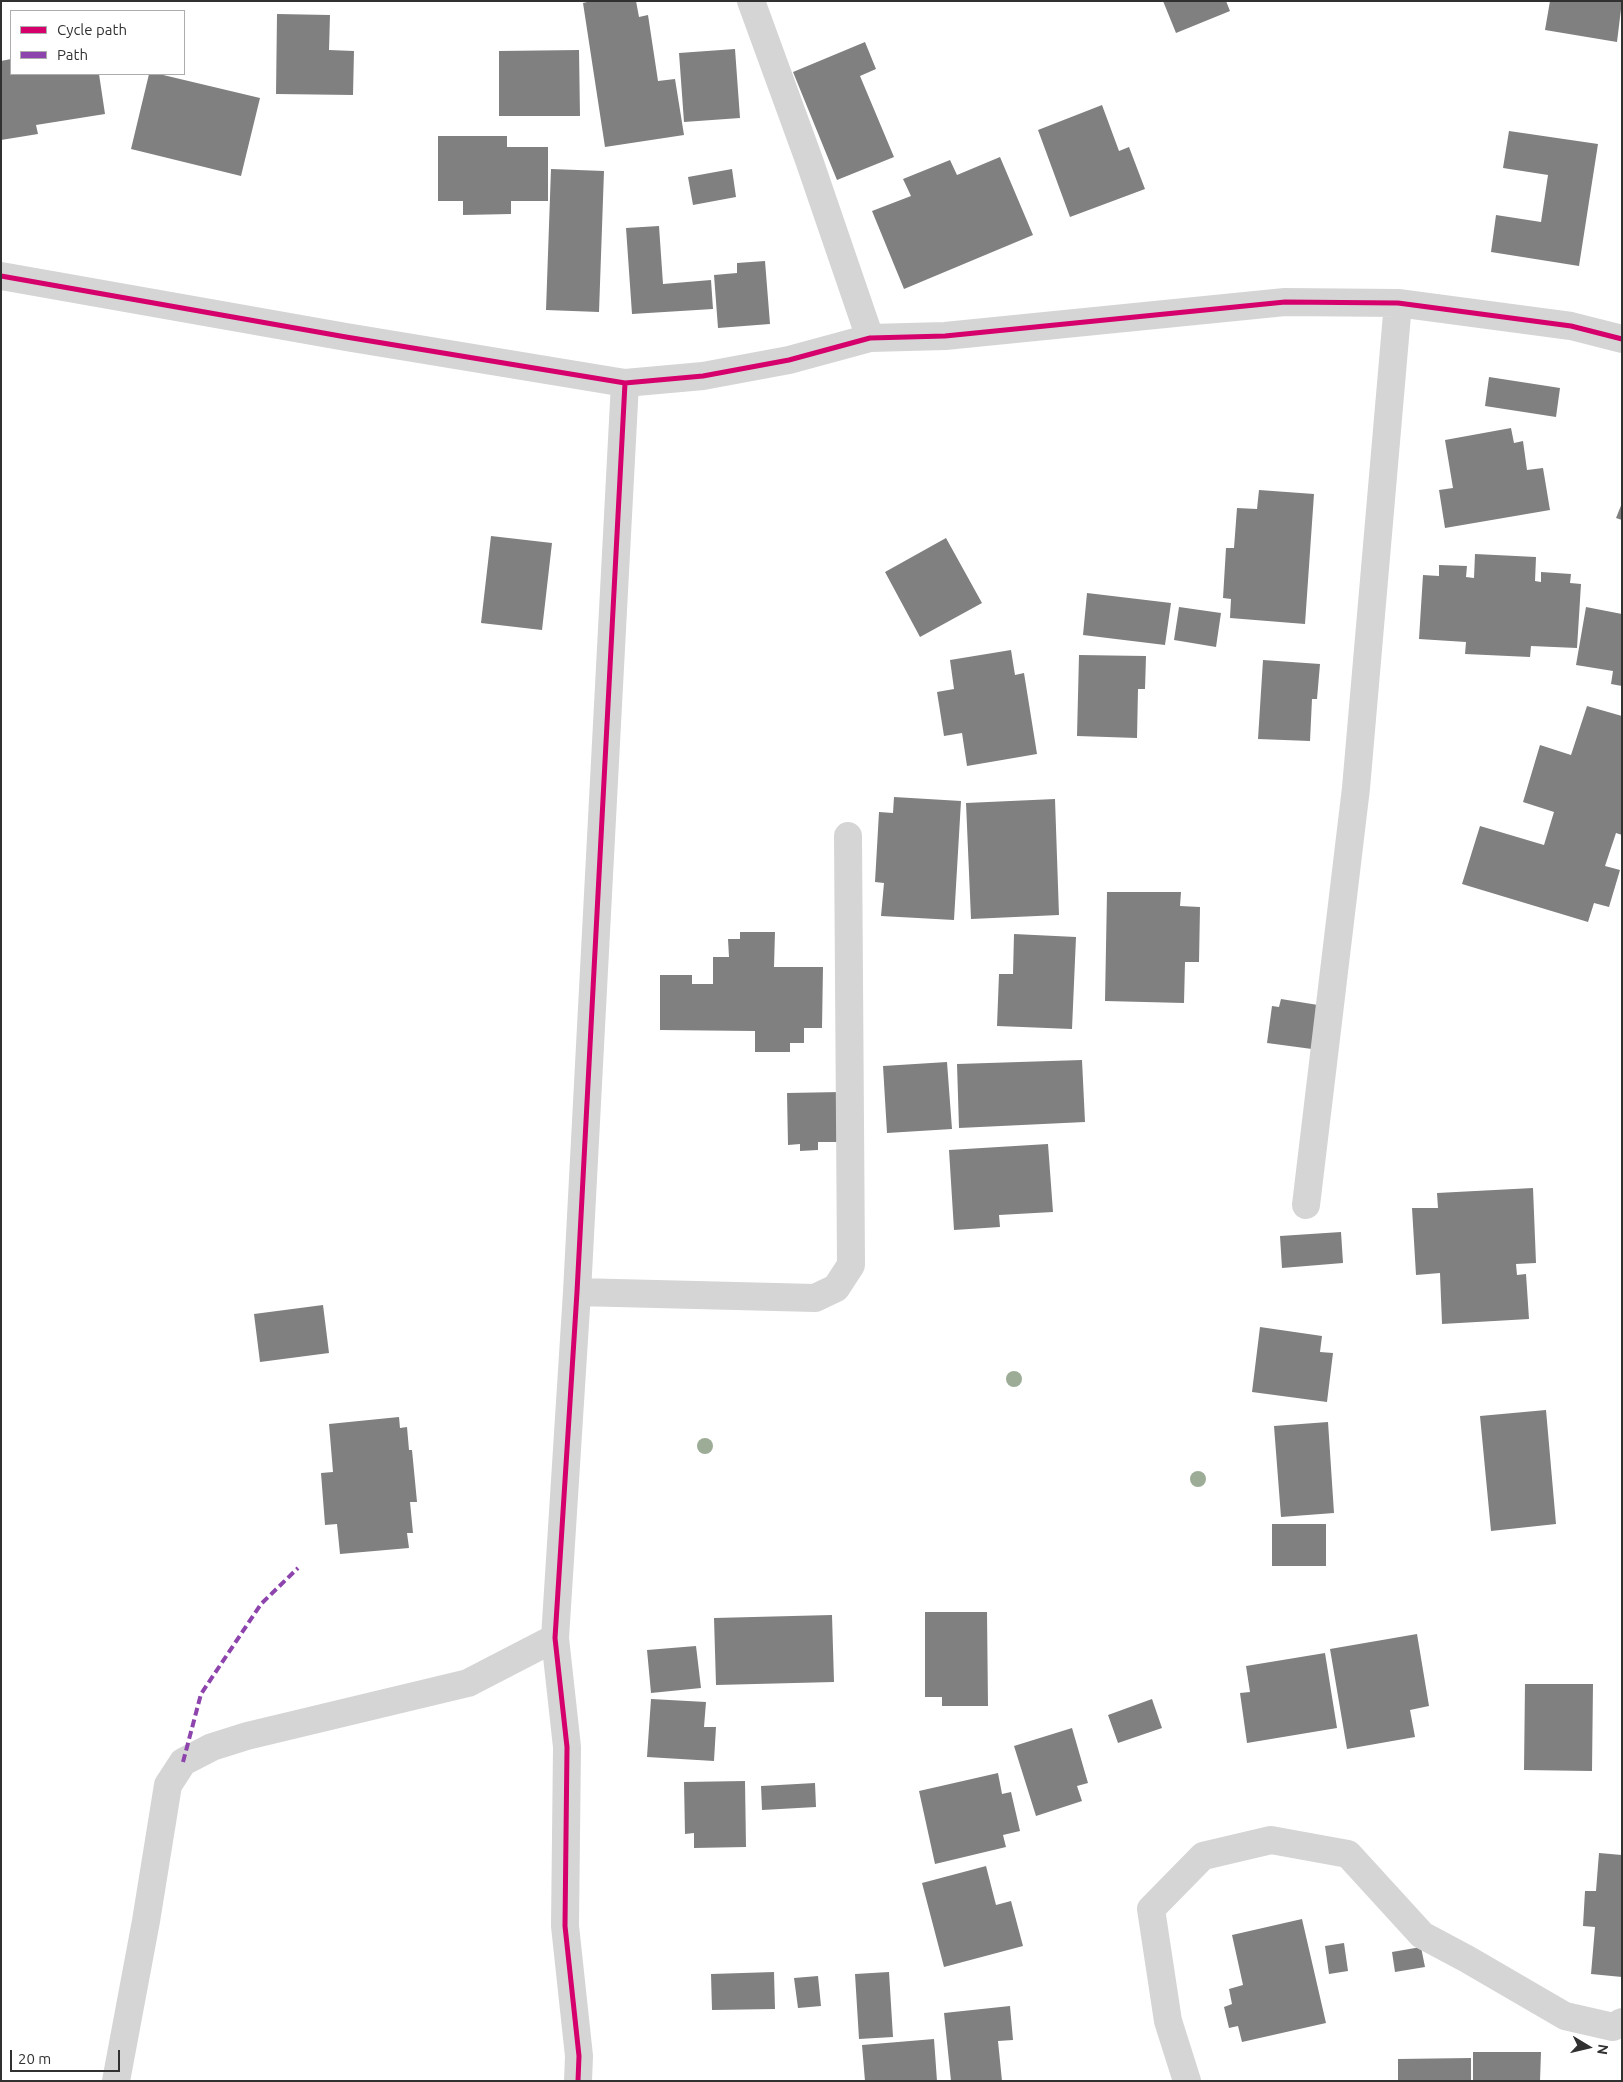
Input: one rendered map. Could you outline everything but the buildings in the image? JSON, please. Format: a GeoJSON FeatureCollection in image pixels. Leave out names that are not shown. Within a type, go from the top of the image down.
{"type":"FeatureCollection","features":[{"type":"Feature","properties":{"kind":"street"},"geometry":{"type":"LineString","coordinates":[[751,1],[809,160],[870,338]]}},
{"type":"Feature","properties":{"kind":"street"},"geometry":{"type":"LineString","coordinates":[[1,276],[346,337],[625,383],[703,376],[780,362],[870,338],[945,336],[1285,302],[1398,303],[1571,326],[1622,339]]}},
{"type":"Feature","properties":{"kind":"street"},"geometry":{"type":"LineString","coordinates":[[1306,1205],[1356,788],[1398,303]]}},
{"type":"Feature","properties":{"kind":"street"},"geometry":{"type":"LineString","coordinates":[[578,2081],[579,2056],[565,1926],[567,1747],[555,1638],[577,1292],[625,383]]}},
{"type":"Feature","properties":{"kind":"street"},"geometry":{"type":"LineString","coordinates":[[577,1292],[815,1298],[836,1288],[851,1265],[848,836]]}},
{"type":"Feature","properties":{"kind":"street"},"geometry":{"type":"LineString","coordinates":[[116,2081],[146,1921],[168,1785],[183,1762],[212,1747],[247,1736],[468,1683],[555,1638]]}},
{"type":"Feature","properties":{"kind":"street"},"geometry":{"type":"LineString","coordinates":[[1186,2081],[1168,2021],[1152,1909],[1203,1856],[1271,1840],[1348,1854],[1422,1935],[1565,2016],[1613,2027],[1622,2022]]}},
{"type":"Feature","properties":{"kind":"marked path"},"geometry":{"type":"LineString","coordinates":[[183,1762],[201,1694],[261,1604],[298,1568]]}},
{"type":"Feature","properties":{"kind":"cycle path"},"geometry":{"type":"LineString","coordinates":[[1,276],[346,337],[625,383],[703,376],[789,360],[870,338],[945,336],[1285,302],[1398,303],[1571,326],[1622,339]]}},
{"type":"Feature","properties":{"kind":"cycle path"},"geometry":{"type":"LineString","coordinates":[[578,2081],[579,2056],[565,1926],[567,1747],[555,1638],[577,1292],[625,383]]}}]}
